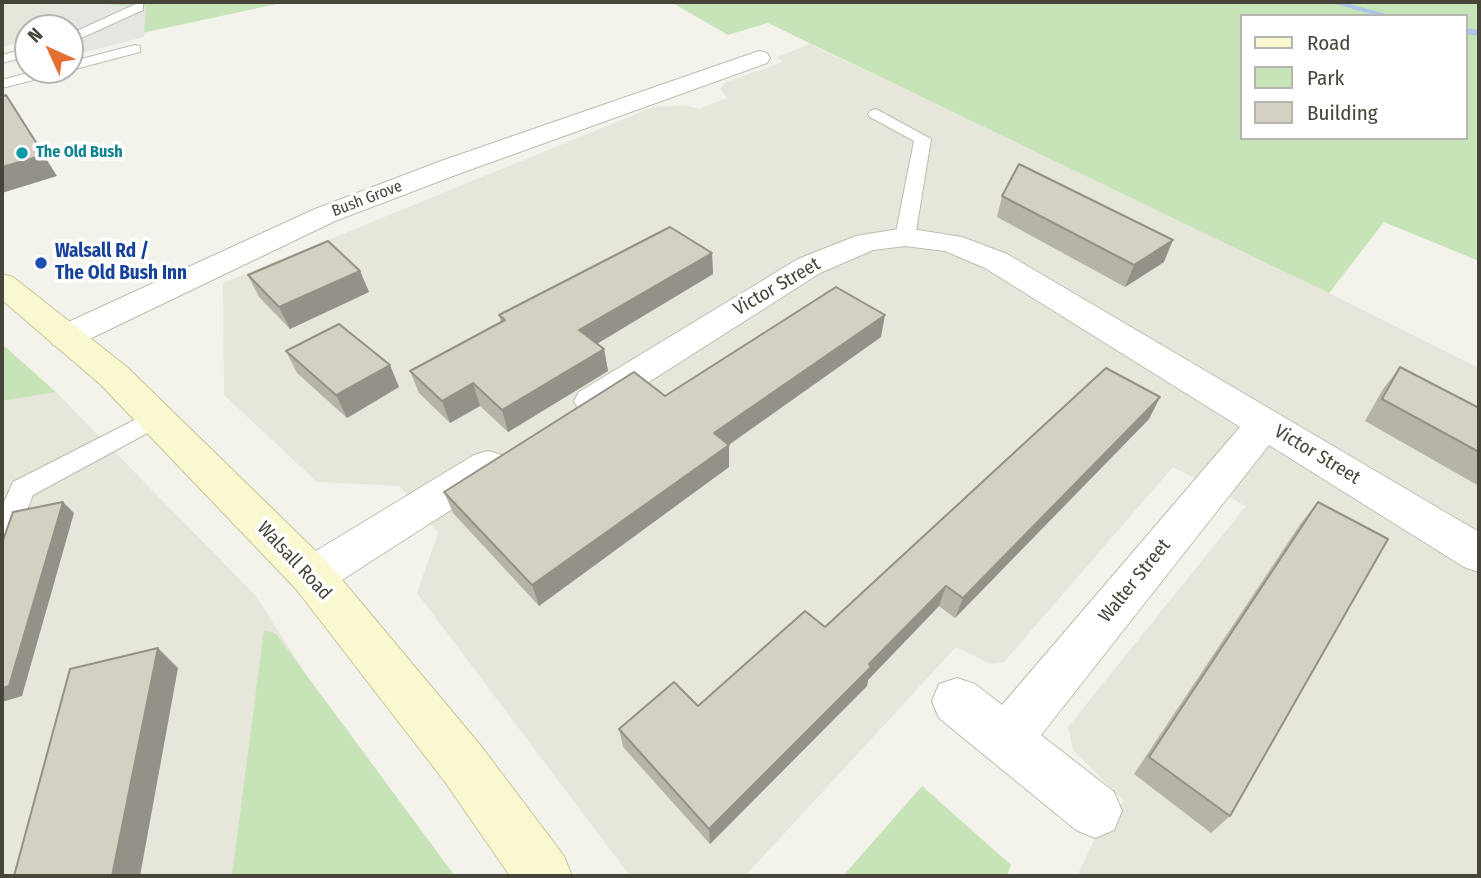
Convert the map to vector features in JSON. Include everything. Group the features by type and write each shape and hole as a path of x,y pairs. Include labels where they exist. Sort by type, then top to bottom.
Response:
{"main road":[{"name":"Walsall Road","path":"2,284 114,376 312,576 463,764 544,876"}],"street":[{"name":"Bush Grove","path":"65,337 326,215 688,91 759,58"},
{"name":"Victor Street","path":"560,421 809,265 867,242 905,237 951,243 996,261 1479,554"},
{"name":"Walter Street","path":"1005,740 1265,423"},
{"path":"312,576 513,450"},
{"path":"957,701 1095,811"}],"lane":[{"path":"84,32 138,7"},
{"path":"84,63 135,50"},
{"path":"876,114 923,139 905,237"},
{"path":"2,540 23,489 156,418"}],"shaded area":[{"path":"2,2 65,2 70,14 14,14 14,44 2,47"},
{"path":"57,2 115,2 111,5 146,6 144,37 84,52 84,14 63,14"},
{"path":"810,44 1271,264 1479,368 1479,876 1077,876 1099,830 1124,801 1073,750 1068,727 1246,506 1173,467 1004,662 990,664 956,647 745,876 630,876 417,593 438,533 399,486 317,482 224,395 223,283 653,107 685,105 699,109 727,98 720,89 726,82 783,62 777,57"},
{"path":"56,392 255,595 436,876 2,876 2,401"}],"green space":[{"path":"69,2 286,2 96,43 84,25 84,14 77,14"},
{"path":"671,2 1479,2 1479,261 1384,222 1329,293 768,23 728,35"},
{"path":"2,344 56,392 2,401"},
{"path":"264,630 276,634 455,876 232,876"},
{"path":"922,786 1011,865 1007,876 843,876"}],"building":[{"path":"6,95 44,155 2,167 2,97"},
{"path":"1019,164 1173,240 1134,265 1002,196"},
{"path":"670,227 712,253 579,330 604,349 502,410 473,383 442,401 410,371 505,320 499,315"},
{"path":"328,241 360,271 279,307 248,275"},
{"path":"836,287 885,315 714,433 729,445 532,585 444,492 634,372 665,396"},
{"path":"339,324 390,365 336,395 286,351"},
{"path":"1400,367 1479,408 1479,452 1382,399"},
{"path":"1106,368 1160,397 963,598 946,586 869,664 871,667 709,829 619,729 674,682 698,706 805,611 825,627"},
{"path":"63,502 9,686 2,688 2,543 13,512"},
{"path":"1318,502 1388,539 1230,816 1149,757"},
{"path":"158,648 112,876 14,876 70,669"}],"waterway":[{"path":"1333,2 1381,14"},
{"path":"1467,31 1479,33"}],"place":[{"name":"The Old Bush","path":"22,153"},
{"name":"Walsall Rd / The Old Bush Inn","path":"41,263"}]}
